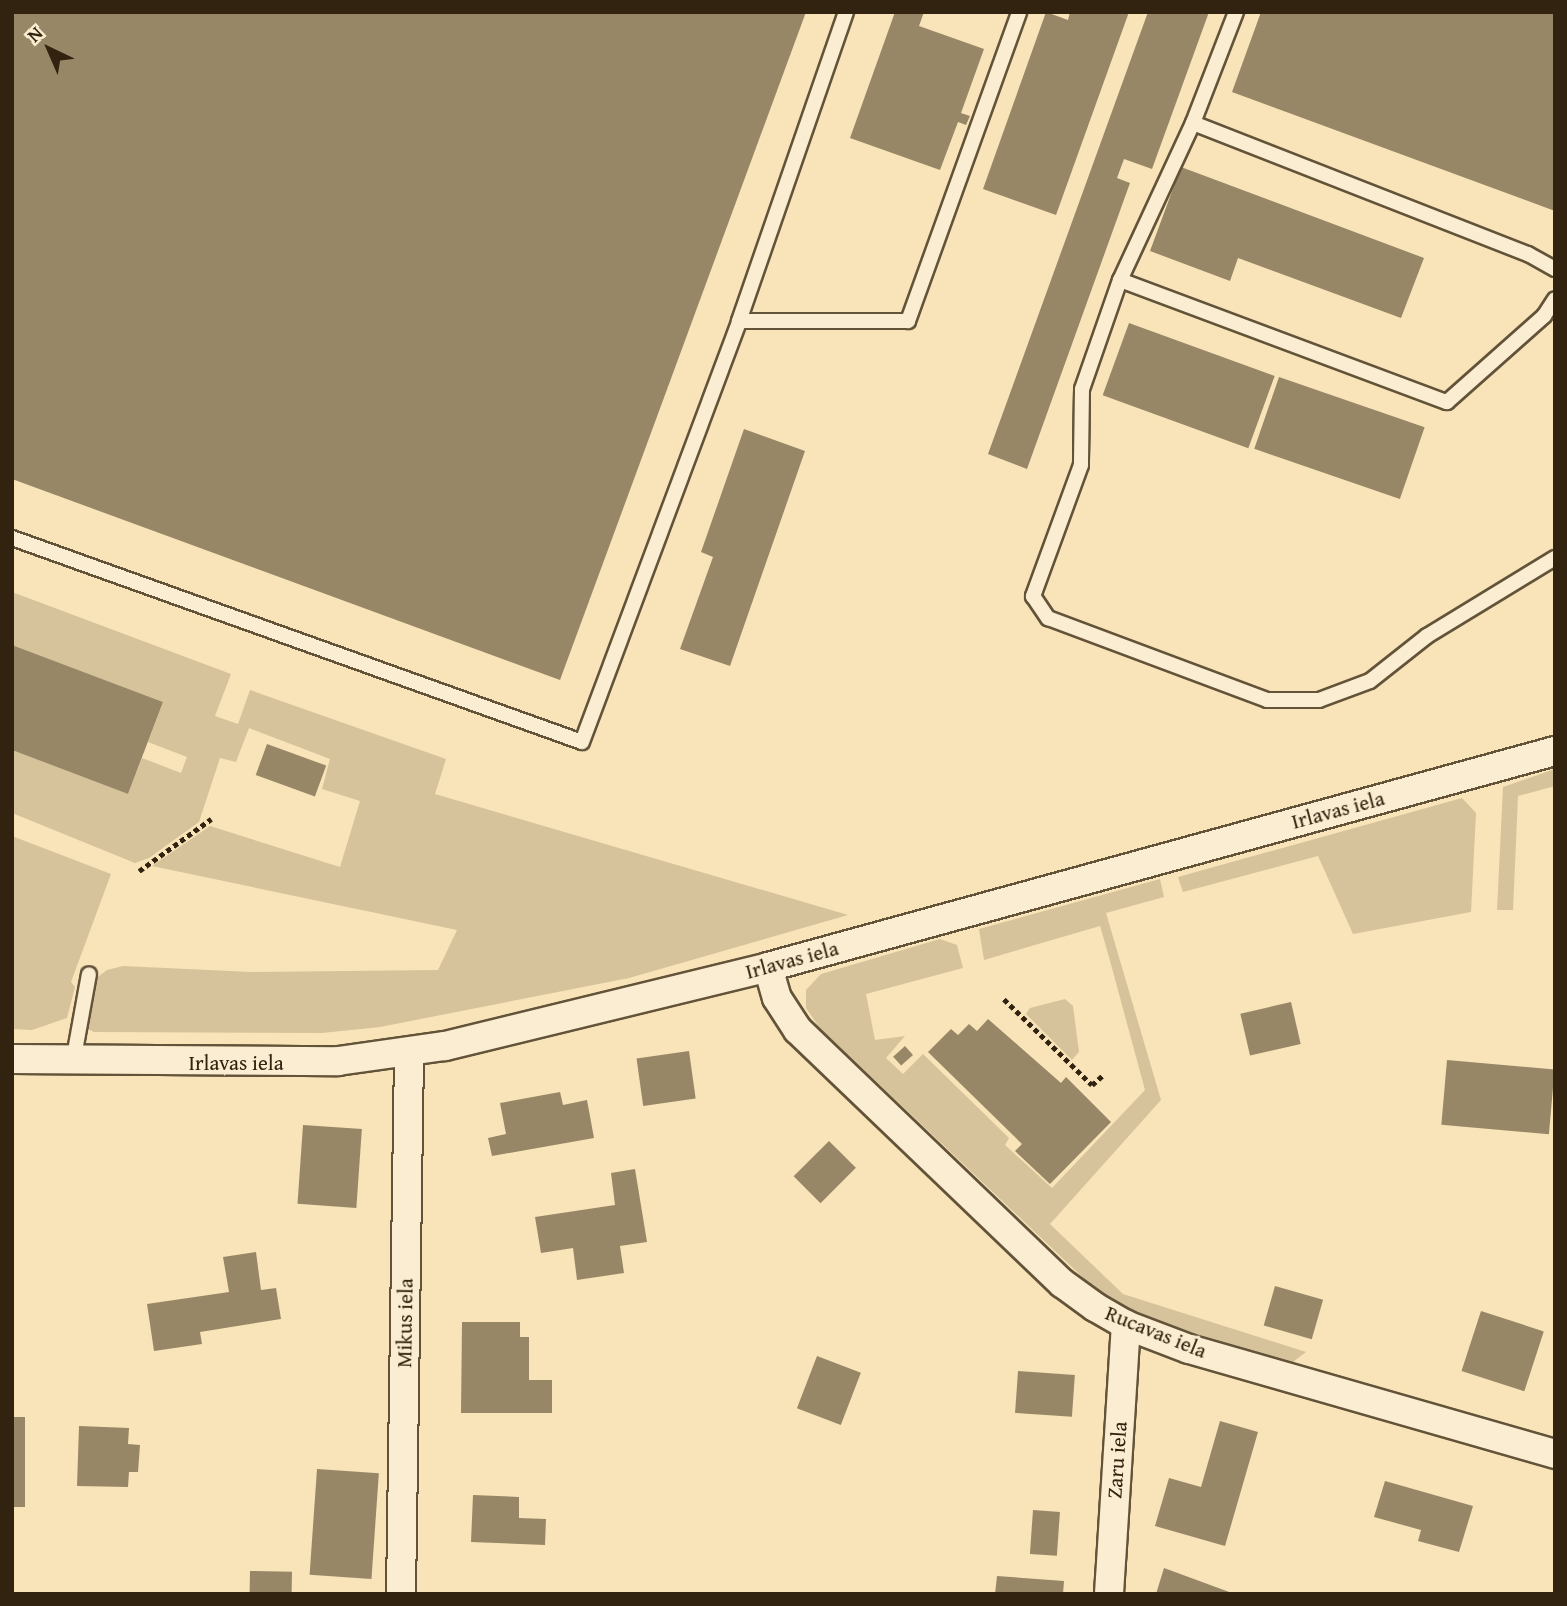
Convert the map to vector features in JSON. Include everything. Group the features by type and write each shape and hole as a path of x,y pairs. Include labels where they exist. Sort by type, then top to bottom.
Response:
{"street":[{"name":"Irlavas iela","path":"12,1059 73,1062 313,1062 409,1053 768,967 1555,751"},
{"name":"Rucavas iela","path":"768,967 777,998 798,1030 1062,1283 1126,1325 1189,1349 1555,1454"},
{"name":"Mikus iela","path":"401,1594 409,1053"},
{"name":"Zaru iela","path":"1109,1594 1126,1325"}],"lane":[{"path":"12,538 582,742 739,321 846,12"},
{"path":"739,321 908,321 1019,12"},
{"path":"1236,12 1193,123 1120,280 1082,389 1081,465 1033,596 1048,618 1267,700 1320,700 1370,681 1427,636 1555,558"},
{"path":"1193,123 1528,254 1555,269"},
{"path":"1120,280 1447,402 1544,316 1555,299"},
{"path":"73,1062 89,974"}],"path":[{"path":"139,871 211,819"},
{"path":"1004,999 1092,1084 1103,1075"}],"shaded area":[{"path":"12,592 231,674 215,716 238,724 250,690 446,759 435,794 848,915 629,978 380,1027 322,1033 94,1032 86,1028 95,979 107,970 123,966 251,972 438,970 457,930 152,866 210,826 340,867 360,801 322,789 330,759 249,728 236,762 220,758 199,822 149,858 135,863 12,813 12,750 128,794 142,758 181,773 187,757 148,742 163,702 12,645"},
{"path":"1555,769 1555,786 1518,796 1513,910 1497,910 1503,787"},
{"path":"1462,798 1476,813 1471,912 1353,934 1318,856 1183,892 1178,877"},
{"path":"12,836 111,874 71,982 75,987 67,1018 32,1030 12,1029"},
{"path":"1160,879 1164,897 1106,913 1161,1100 1050,1224 1123,1294 1306,1352 1289,1365 1131,1312 1097,1291 819,1027 806,1008 806,990 821,974 940,939 957,945 963,968 866,994 875,1040 905,1036 886,1058 903,1074 923,1054 1009,1138 1005,1145 1052,1188 1145,1090 1109,957 1100,926 984,960 979,929"},
{"path":"1065,999 1073,1006 1079,1052 1072,1060 1026,1014 1030,1008"}],"building":[{"path":"12,12 806,12 560,680 12,479"},
{"path":"895,12 924,12 919,26 984,49 961,113 970,116 966,125 958,122 940,170 850,138"},
{"path":"1046,12 1068,20 1070,12 1129,12 1056,215 983,189"},
{"path":"1148,12 1209,12 1152,169 1124,159 1117,178 1130,183 1027,469 988,454"},
{"path":"1261,12 1555,12 1555,211 1232,92"},
{"path":"1181,167 1424,258 1401,318 1238,258 1230,281 1150,251"},
{"path":"1129,323 1275,376 1248,448 1103,395"},
{"path":"1279,377 1425,427 1400,499 1254,449"},
{"path":"744,429 805,451 730,666 680,649 713,557 701,552"},
{"path":"12,645 163,702 128,794 12,750"},
{"path":"267,744 326,766 315,797 256,775"},
{"path":"1291,1002 1301,1044 1250,1056 1240,1014"},
{"path":"988,1019 1061,1083 1066,1077 1111,1122 1050,1184 1015,1151 1022,1144 928,1052 951,1029 958,1035 969,1024 977,1031"},
{"path":"905,1046 913,1055 901,1066 893,1057"},
{"path":"689,1051 696,1099 643,1106 637,1058"},
{"path":"1447,1060 1555,1069 1549,1134 1441,1125"},
{"path":"560,1092 563,1105 587,1100 594,1138 492,1156 488,1138 506,1134 500,1103"},
{"path":"303,1125 362,1129 356,1208 297,1204"},
{"path":"829,1141 856,1168 821,1203 794,1176"},
{"path":"635,1169 647,1242 620,1246 624,1273 577,1280 573,1248 541,1253 535,1217 615,1205 611,1173"},
{"path":"256,1252 261,1290 276,1288 281,1319 200,1332 202,1344 154,1351 147,1304 229,1292 223,1257"},
{"path":"1275,1286 1323,1300 1312,1339 1264,1325"},
{"path":"1481,1311 1544,1331 1524,1391 1462,1371"},
{"path":"462,1322 520,1322 520,1337 529,1337 529,1380 552,1380 552,1413 461,1413"},
{"path":"817,1356 861,1373 841,1425 797,1408"},
{"path":"1018,1371 1075,1375 1072,1417 1015,1413"},
{"path":"12,1417 25,1417 25,1507 12,1507"},
{"path":"1220,1421 1258,1432 1225,1546 1155,1526 1169,1478 1201,1487"},
{"path":"79,1426 129,1428 128,1444 140,1445 138,1472 129,1472 128,1487 77,1486"},
{"path":"317,1469 379,1473 371,1579 310,1575"},
{"path":"1385,1481 1473,1506 1459,1552 1418,1541 1421,1530 1374,1517"},
{"path":"473,1495 519,1497 519,1518 546,1519 545,1545 471,1542"},
{"path":"1033,1510 1060,1512 1057,1556 1030,1554"},
{"path":"1164,1568 1232,1593 1232,1594 1156,1594"},
{"path":"250,1571 292,1572 292,1594 250,1594"},
{"path":"997,1576 1064,1581 1063,1594 995,1594"}]}
